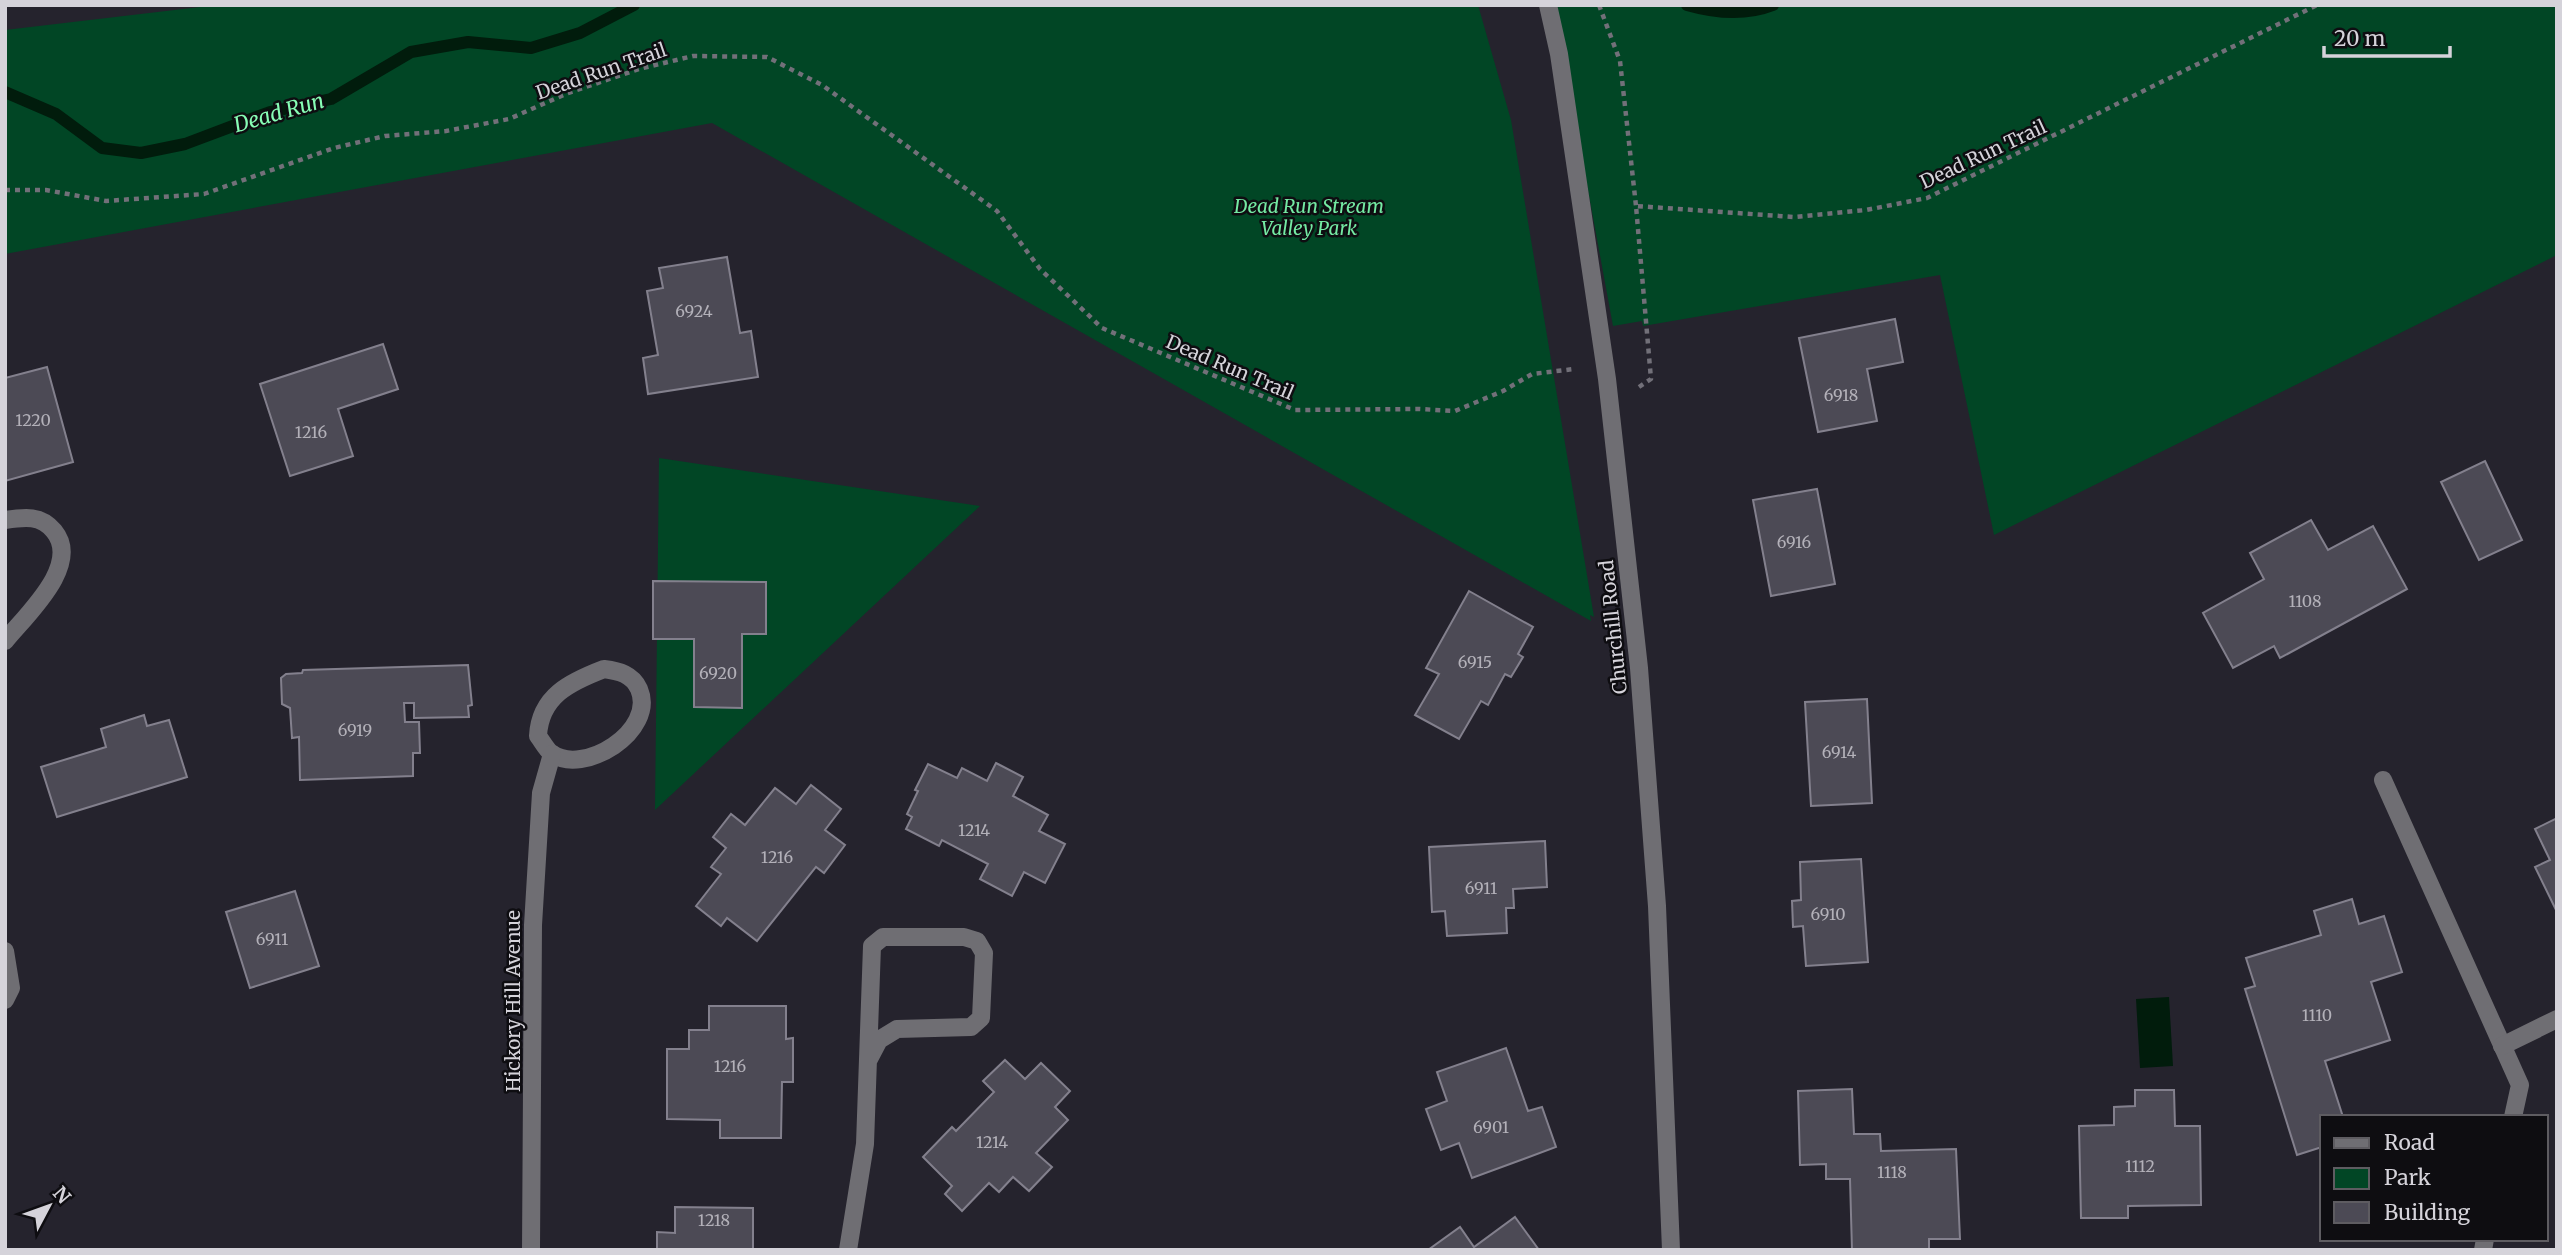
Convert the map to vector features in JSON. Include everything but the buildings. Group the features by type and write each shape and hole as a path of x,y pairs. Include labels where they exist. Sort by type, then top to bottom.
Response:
{"street":[{"name":"Churchill Road","path":"1548,5 1559,54 1607,379 1640,681 1665,1063 1666,1168 1671,1250"},
{"path":"5,520 26,517 45,521 57,534 63,552 61,571 5,641"},
{"path":"604,670 623,671 636,683 643,700 640,719 624,739 597,754 568,760 552,754 538,736 539,721 549,699 573,681 604,670"},
{"name":"Hickory Hill Avenue","path":"531,1250 535,1014 533,925 541,793 552,754"},
{"path":"2383,780 2521,1085 2514,1115"},
{"path":"848,1250 865,1143 872,946 883,937 964,937 977,941 984,953 981,1018 971,1027 897,1028 879,1040 869,1059"},
{"path":"5,951 11,988 5,1000"},
{"path":"2502,1046 2557,1019"}],"path":[{"path":"1599,5 1620,61 1636,206"},
{"name":"Dead Run Trail","path":"5,190 46,190 106,201 154,200 204,194 334,148 385,136 446,131 509,119 569,93 639,69 693,56 767,57 822,85 997,211 1040,269 1102,328 1296,410 1455,411 1503,391 1532,374 1582,368 1634,391 1651,379 1636,206 1794,217 1866,210 1927,198 2317,5"}],"green space":[{"name":"Dead Run Stream Valley Park","path":"217,5 1478,5 1511,120 1594,617 1590,615 1591,621 712,123 5,254 5,30"},
{"path":"1554,5 2557,5 2557,255 1994,535 1940,275 1643,326 1642,321 1613,326"},
{"path":"659,458 980,506 655,810"}],"shaded area":[{"path":"2169,997 2173,1066 2140,1068 2136,999"}],"waterway":[{"name":"Dead Run","path":"5,92 56,114 102,148 141,153 185,144 270,112 331,99 411,52 468,42 531,48 580,33 634,5"},
{"name":"Dead Run","path":"1687,5 1730,12 1752,11 1773,5"}]}
